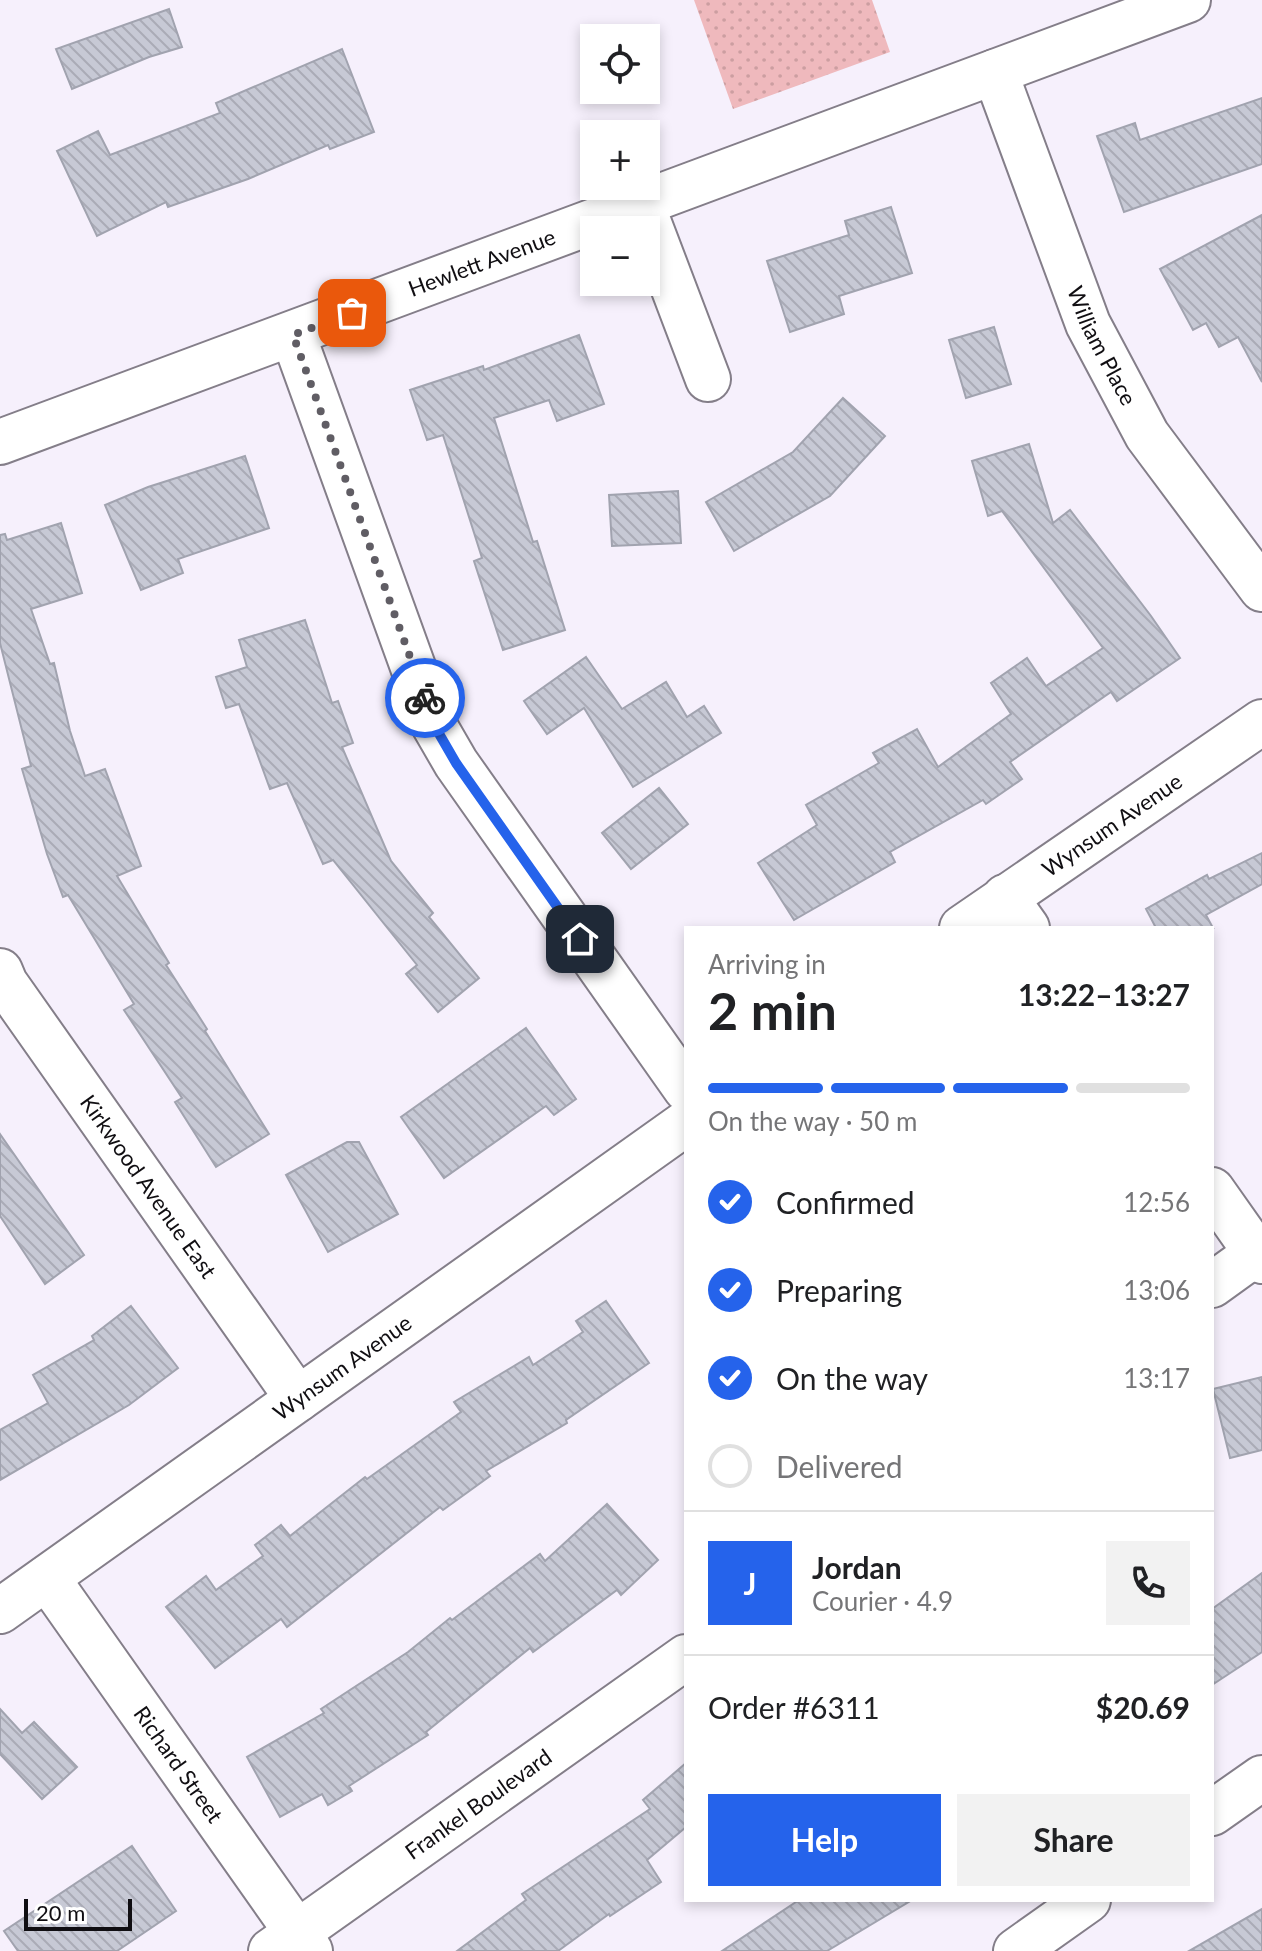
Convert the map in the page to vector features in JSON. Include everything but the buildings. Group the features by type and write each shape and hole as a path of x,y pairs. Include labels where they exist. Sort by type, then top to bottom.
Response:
{"street":[{"name":"Hewlett Avenue","path":"0,442 1188,0"},
{"name":"William Place","path":"995,72 1088,324 1147,435 1262,589"},
{"path":"642,205 708,379"},
{"path":"293,335 434,725 456,763 684,1086"},
{"name":"Wynsum Avenue","path":"969,926 1016,912 1262,722"},
{"name":"Kirkwood Avenue East","path":"0,971 5,983 298,1399"},
{"name":"Wynsum Avenue","path":"0,1611 684,1124"},
{"path":"1214,1193 1260,1254 1214,1284"},
{"name":"Richard Street","path":"47,1578 292,1945"},
{"name":"Frankel Boulevard","path":"292,1945 684,1658"},
{"path":"1214,1812 1262,1778"},
{"path":"1016,1951 1085,1902"}],"shaded area":[{"path":"694,0 872,0 890,52 733,109"}],"way so far":[{"path":"352,313 293,335 425,698"}],"route":[{"path":"425,698 434,725 456,763 580,939"}]}
